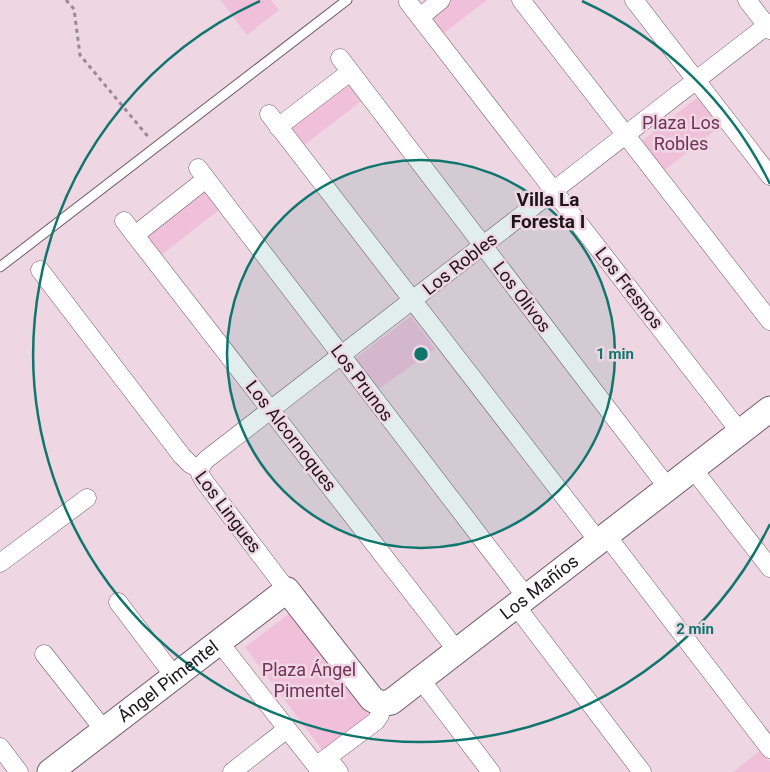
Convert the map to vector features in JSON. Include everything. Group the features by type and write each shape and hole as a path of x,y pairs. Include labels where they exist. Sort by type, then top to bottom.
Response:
{"street":[{"path":"420,17 441,0"},
{"path":"521,0 770,321"},
{"path":"634,0 770,176"},
{"path":"747,0 769,26"},
{"name":"Los Fresnos","path":"408,2 740,432"},
{"name":"Los Robles","path":"200,470 207,459 769,26"},
{"name":"Los Olivos","path":"412,300 274,120 345,65 668,488"},
{"name":"Los Prunos","path":"135,235 202,174 341,355 642,772"},
{"name":"Los Alcornoques","path":"124,221 458,652"},
{"name":"Los Lingues","path":"40,270 182,456 200,470 204,481 372,700 381,704"},
{"path":"412,300 770,749"},
{"name":"Los Mañíos","path":"381,704 391,702 458,652 770,409"},
{"path":"693,469 770,568"},
{"path":"0,563 87,498"},
{"name":"Ángel Pimentel","path":"50,772 287,590"},
{"path":"118,602 174,676"},
{"path":"219,642 287,729 322,765 339,772"},
{"path":"44,654 104,730"},
{"path":"421,680 491,772"},
{"path":"322,765 376,721 380,714 381,704"},
{"path":"232,772 287,729"},
{"path":"0,747 19,772"}],"lane":[{"path":"0,267 347,0"}],"path":[{"path":"66,0 74,8 80,55 156,147"}],"green space":[{"path":"220,0 271,0 279,10 247,35"},
{"path":"447,0 487,0 444,33 429,14"},
{"path":"349,80 364,99 303,146 288,127"},
{"name":"Plaza Los Robles","path":"698,97 720,126 665,170 642,141"},
{"path":"205,190 220,209 159,257 144,237"},
{"path":"411,316 435,349 376,391 352,361"},
{"name":"Plaza Ángel Pimentel","path":"294,610 373,714 323,751 245,647"},
{"path":"761,750 770,762 770,772 733,772"}],"district":[{"name":"Villa La Foresta I","path":"548,210"}]}
